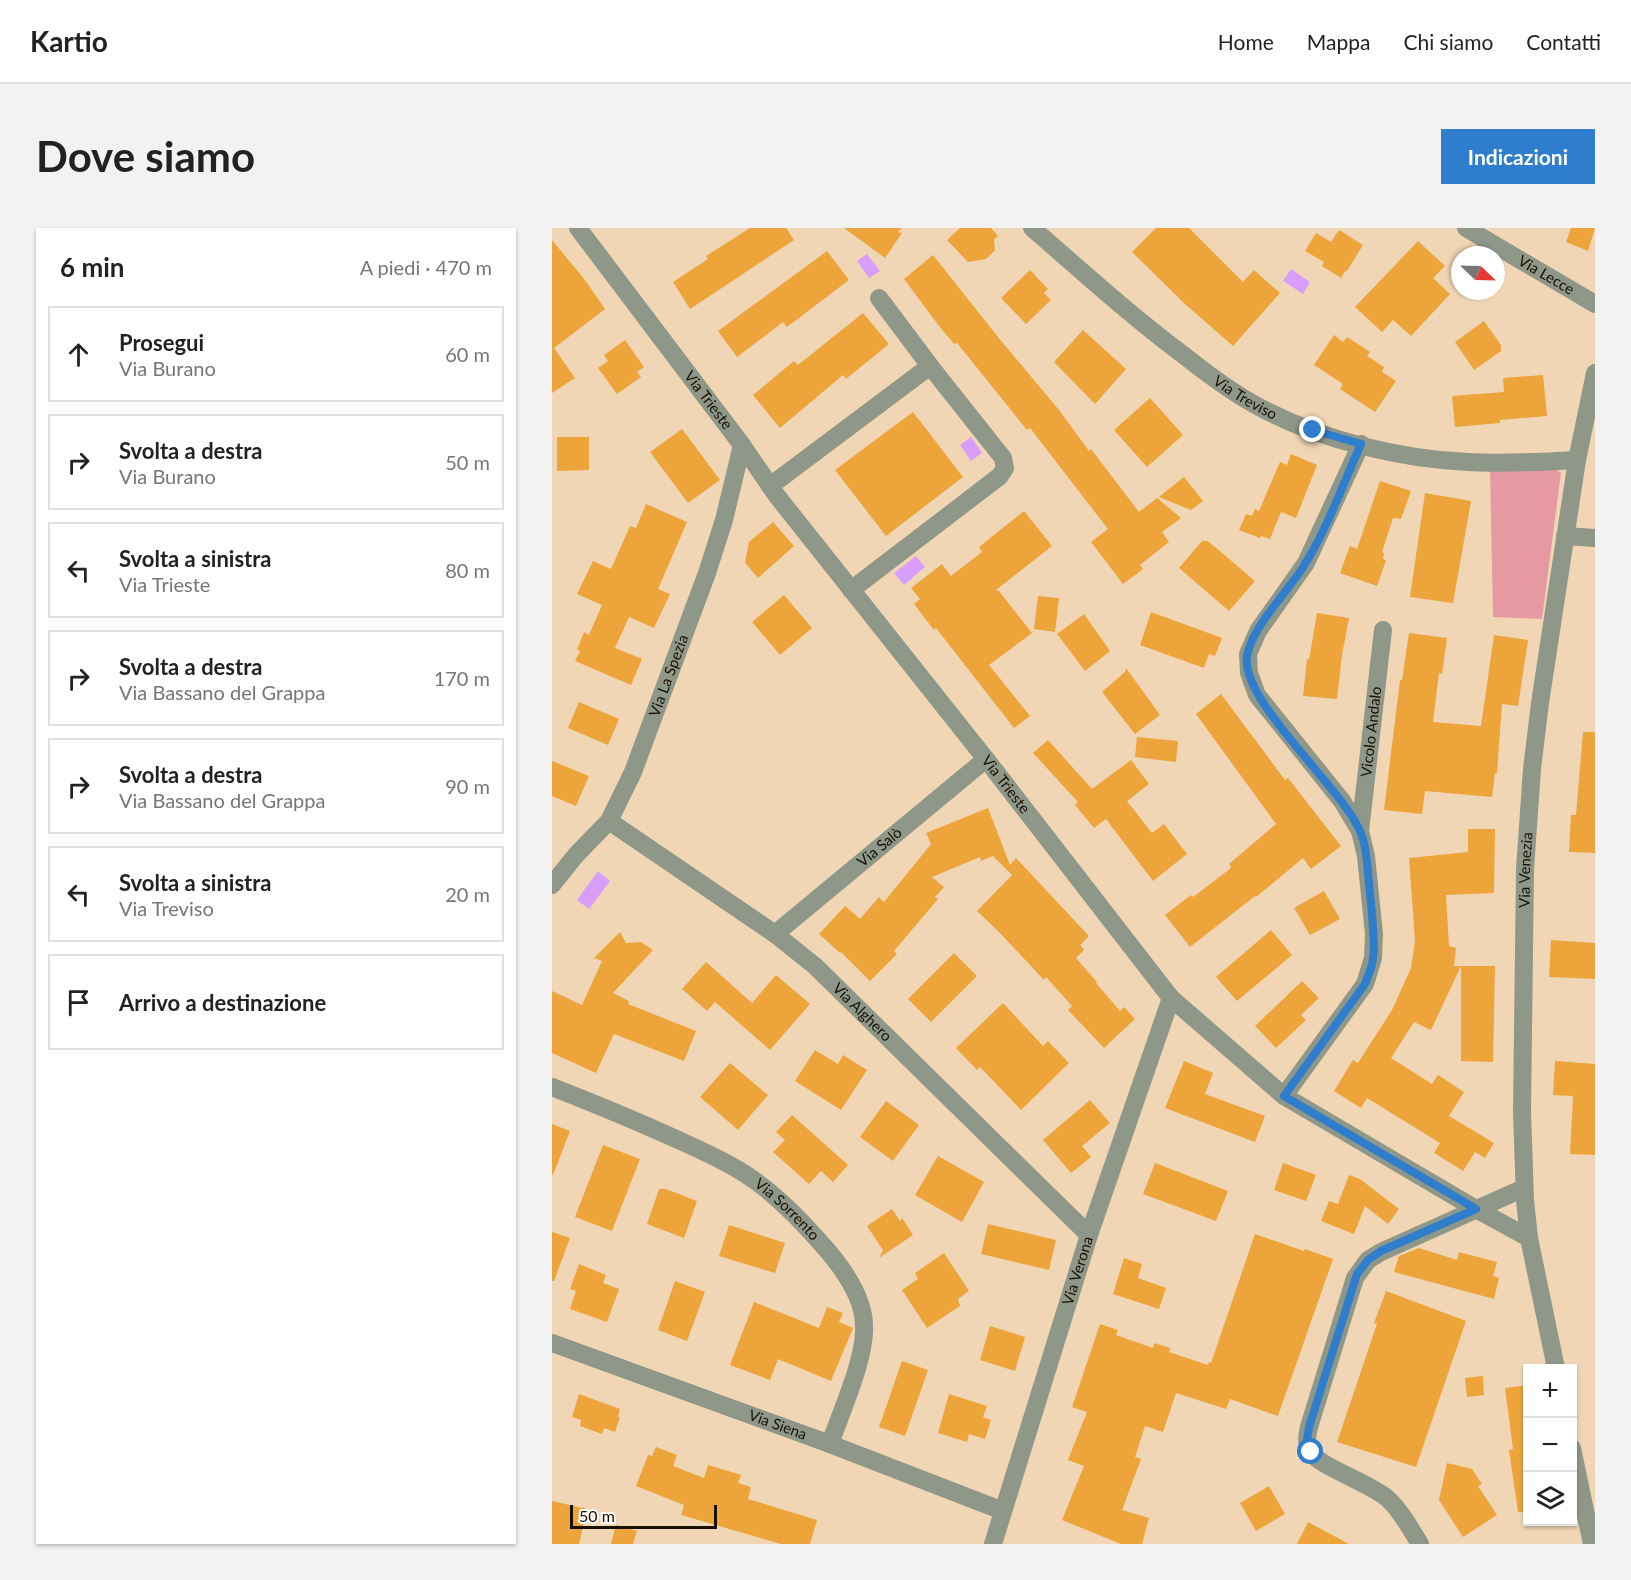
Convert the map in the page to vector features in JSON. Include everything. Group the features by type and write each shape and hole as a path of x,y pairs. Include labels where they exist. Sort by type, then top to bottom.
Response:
{"street":[{"name":"Via Trieste","path":"578,228 742,445 770,486 1171,998 1284,1096 1529,1238"},
{"name":"Via Treviso","path":"1032,228 1134,317 1220,383 1262,409 1289,421 1361,444 1412,456 1466,462 1507,463 1577,460"},
{"name":"Via Lecce","path":"1466,228 1595,304"},
{"path":"851,590 1000,476 1005,468 1003,458 879,297"},
{"path":"770,486 930,366"},
{"name":"Via Venezia","path":"1555,1364 1529,1238 1524,1188 1522,1112 1526,837 1536,735 1565,536 1577,460 1595,373"},
{"path":"1284,1096 1361,989 1372,965 1374,934 1366,856 1360,831 1342,801 1264,706 1251,681 1247,661 1250,647 1258,631 1310,556 1361,444"},
{"name":"Via La Spezia","path":"552,885 576,855 609,821 633,772 697,602 724,520 742,445"},
{"path":"1565,536 1595,538"},
{"name":"Vicolo Andalo","path":"1360,831 1383,630"},
{"name":"Via Salò","path":"775,934 986,759"},
{"name":"Via Alghero","path":"609,821 775,934 833,984 1089,1235"},
{"name":"Via Verona","path":"993,1544 1089,1235 1171,998"},
{"name":"Via Sorrento","path":"552,1087 619,1114 725,1162 769,1191 830,1253 851,1284 861,1308 865,1328 861,1354 830,1444"},
{"path":"1420,1544 1402,1515 1388,1499 1371,1486 1315,1457 1308,1446 1308,1432 1355,1278 1368,1260 1381,1251 1524,1188"},
{"name":"Via Siena","path":"552,1343 830,1444 1003,1511"},
{"path":"1577,1472 1592,1544"}],"shaded area":[{"path":"867,254 880,271 869,278 857,261"},
{"path":"1291,269 1310,282 1303,294 1283,281"},
{"path":"971,437 982,453 971,461 960,445"},
{"path":"1490,468 1554,468 1561,473 1542,619 1493,617"},
{"path":"916,556 925,567 904,585 894,573"},
{"path":"598,871 610,881 589,909 577,900"}],"building":[{"path":"750,228 786,228 794,240 690,309 673,282 708,259 706,256"},
{"path":"844,228 902,228 898,232 902,233 885,258"},
{"path":"960,228 991,228 998,236 994,239 995,250 986,259 968,262 947,240"},
{"path":"1156,228 1189,228 1243,282 1254,270 1280,293 1233,346 1185,304 1132,252"},
{"path":"1571,228 1595,228 1588,251 1566,242"},
{"path":"1339,230 1363,245 1341,278 1322,266 1324,262 1305,251 1316,233 1331,242"},
{"path":"552,240 585,280 605,309 554,348 575,378 552,393"},
{"path":"1418,241 1445,266 1433,278 1450,294 1411,336 1393,320 1382,332 1355,307"},
{"path":"827,251 849,280 787,327 783,322 737,357 718,331"},
{"path":"933,255 1059,410 1089,451 1091,449 1139,512 1157,498 1181,518 1162,532 1169,542 1140,565 1143,569 1123,584 1091,542 1108,529 1030,428 1027,430 957,343 954,344 904,279"},
{"path":"1030,270 1048,289 1044,293 1051,300 1026,324 1001,298"},
{"path":"863,313 889,344 846,379 843,375 780,428 753,395 794,361 798,365"},
{"path":"1484,321 1501,345 1501,351 1474,370 1455,342"},
{"path":"1083,330 1126,369 1095,404 1054,362"},
{"path":"1334,335 1343,342 1347,337 1370,352 1367,356 1384,367 1382,372 1396,381 1375,412 1340,389 1343,384 1314,365"},
{"path":"625,340 644,367 637,372 641,377 617,394 598,368 608,361 604,355"},
{"path":"1543,375 1547,416 1455,427 1452,396 1504,392 1503,378"},
{"path":"1150,398 1183,435 1147,467 1114,430"},
{"path":"913,412 963,477 886,536 835,470"},
{"path":"682,429 720,480 688,503 650,452"},
{"path":"557,437 589,437 589,470 557,471"},
{"path":"1291,454 1317,465 1296,518 1281,512 1270,539 1261,536 1260,538 1239,530 1246,514 1252,516 1255,509 1259,511 1280,462 1287,465"},
{"path":"1184,477 1203,501 1191,510 1159,497"},
{"path":"1380,481 1411,491 1401,519 1393,518 1382,552 1384,553 1383,559 1386,560 1377,586 1340,573 1350,546 1357,549"},
{"path":"1425,493 1471,501 1453,603 1410,597"},
{"path":"646,504 687,522 658,589 670,594 654,628 629,617 615,648 642,659 631,685 575,661 580,651 577,650 584,632 589,635 602,605 577,594 593,561 611,569 630,526 636,528"},
{"path":"1024,511 1052,546 996,590 1032,633 989,665 1030,716 1014,728 936,628 934,630 914,604 920,599 911,588 942,564 951,576 982,552 979,547"},
{"path":"773,522 794,546 758,578 745,563 749,542"},
{"path":"1202,541 1208,541 1255,581 1229,611 1179,568"},
{"path":"784,595 812,628 780,655 752,622"},
{"path":"1038,596 1059,598 1055,632 1034,629"},
{"path":"1151,612 1222,638 1215,656 1209,654 1204,668 1140,645"},
{"path":"1317,613 1349,618 1337,699 1303,696 1307,659 1309,660"},
{"path":"1084,614 1110,651 1085,671 1057,634"},
{"path":"1409,633 1447,638 1442,674 1439,673 1433,722 1481,726 1494,635 1528,640 1518,706 1502,704 1497,773 1495,773 1492,797 1425,791 1422,814 1384,810 1400,680 1402,680"},
{"path":"1126,668 1160,715 1135,734 1102,692 1125,672"},
{"path":"1221,694 1285,780 1288,778 1341,846 1311,869 1303,858 1190,947 1165,915 1231,868 1229,864 1276,824 1196,714"},
{"path":"579,702 619,719 608,745 568,728"},
{"path":"1583,732 1595,732 1595,853 1569,852 1571,815 1576,815"},
{"path":"1137,737 1178,741 1176,762 1135,757"},
{"path":"1048,740 1092,789 1131,760 1149,784 1127,801 1152,833 1164,824 1187,854 1153,881 1106,819 1094,828 1075,805 1078,802 1033,753"},
{"path":"552,761 589,776 576,806 552,796"},
{"path":"988,808 1010,865 1016,858 1089,936 1080,945 1084,950 1076,958 1120,1011 1124,1007 1135,1019 1104,1048 1068,1010 1072,1006 1046,977 1044,980 977,911 1012,875 993,856 981,861 980,857 932,877 944,887 935,897 938,899 894,951 897,954 870,981 819,934 845,906 860,919 879,897 884,902 931,844 926,833"},
{"path":"1468,829 1495,829 1494,893 1446,895 1449,946 1456,948 1454,966 1461,966 1431,1030 1414,1022 1391,1058 1432,1084 1438,1075 1464,1092 1449,1116 1494,1143 1485,1158 1475,1152 1463,1171 1434,1153 1440,1143 1367,1098 1361,1108 1334,1091 1353,1060 1358,1063 1392,1010 1411,968 1415,941 1409,858 1468,852"},
{"path":"1324,891 1340,919 1310,935 1294,908"},
{"path":"1271,930 1292,955 1237,1001 1216,977"},
{"path":"620,932 626,943 641,942 653,950 613,993 629,1001 628,1004 696,1031 684,1061 614,1034 596,1073 552,1053 552,991 582,1005 602,961 594,958"},
{"path":"1551,940 1595,943 1595,979 1549,977"},
{"path":"954,953 977,976 931,1022 908,999"},
{"path":"706,962 752,1003 776,975 810,1004 770,1050 715,1002 707,1011 682,989"},
{"path":"1461,966 1495,966 1493,1062 1461,1061"},
{"path":"1302,981 1319,998 1301,1015 1306,1020 1276,1048 1255,1026"},
{"path":"1003,1003 1043,1046 1048,1041 1069,1063 1021,1110 980,1067 977,1070 956,1048"},
{"path":"815,1050 838,1064 843,1055 867,1070 841,1110 795,1081"},
{"path":"1184,1061 1213,1073 1205,1094 1265,1116 1255,1142 1165,1108"},
{"path":"1555,1061 1595,1064 1595,1155 1570,1154 1573,1096 1553,1095"},
{"path":"730,1063 768,1095 738,1130 700,1097"},
{"path":"1090,1100 1110,1123 1082,1146 1091,1157 1071,1173 1043,1140"},
{"path":"886,1101 919,1125 893,1161 860,1137"},
{"path":"792,1115 848,1165 833,1182 821,1171 809,1184 773,1152 785,1140 776,1132"},
{"path":"552,1124 570,1131 553,1175 552,1174"},
{"path":"603,1145 640,1159 612,1231 575,1217"},
{"path":"938,1156 984,1182 962,1222 915,1195"},
{"path":"1155,1163 1228,1191 1216,1221 1143,1194"},
{"path":"1283,1163 1316,1175 1306,1201 1274,1190"},
{"path":"1349,1175 1360,1179 1399,1209 1388,1224 1365,1206 1354,1234 1321,1221 1329,1201 1338,1204"},
{"path":"659,1189 666,1189 697,1201 684,1238 647,1224"},
{"path":"892,1209 900,1221 902,1218 913,1235 879,1258 883,1250 867,1226"},
{"path":"988,1224 1056,1240 1049,1270 981,1254"},
{"path":"729,1225 785,1243 775,1273 719,1256"},
{"path":"552,1232 570,1238 554,1281 552,1281"},
{"path":"1255,1234 1333,1259 1278,1416 1230,1399 1226,1409 1176,1393 1163,1432 1145,1426 1135,1457 1141,1459 1122,1510 1149,1518 1142,1544 1121,1544 1062,1520 1084,1466 1068,1460 1087,1412 1072,1407 1100,1324 1118,1330 1116,1335 1153,1348 1154,1343 1170,1348 1169,1352 1208,1365 1209,1362 1211,1363"},
{"path":"1419,1248 1457,1260 1459,1252 1497,1262 1493,1276 1499,1278 1494,1299 1394,1272 1399,1256"},
{"path":"944,1253 969,1291 958,1299 960,1306 927,1328 902,1290 918,1279 915,1273"},
{"path":"1124,1258 1142,1264 1138,1278 1166,1288 1159,1309 1113,1294"},
{"path":"579,1264 606,1275 603,1283 619,1289 607,1322 570,1309 576,1291 570,1289"},
{"path":"675,1281 705,1292 687,1341 658,1330"},
{"path":"1386,1291 1466,1321 1416,1467 1337,1442"},
{"path":"754,1302 819,1328 827,1307 843,1313 839,1322 853,1328 831,1381 778,1359 770,1380 730,1365"},
{"path":"990,1326 1025,1337 1015,1371 980,1360"},
{"path":"902,1361 928,1370 905,1436 879,1427"},
{"path":"1483,1376 1484,1395 1467,1397 1465,1378"},
{"path":"1523,1386 1523,1512 1518,1512 1509,1450 1513,1449 1505,1388"},
{"path":"579,1394 620,1409 615,1432 604,1428 602,1434 580,1426 581,1420 572,1417"},
{"path":"949,1394 987,1406 983,1417 991,1420 985,1439 969,1434 967,1442 938,1433"},
{"path":"656,1447 677,1455 673,1466 704,1478 708,1465 741,1475 738,1483 751,1487 748,1499 817,1520 810,1544 781,1544 681,1515 684,1505 636,1486 648,1455 652,1456"},
{"path":"1447,1463 1472,1469 1482,1484 1478,1486 1497,1515 1463,1537 1439,1500"},
{"path":"1269,1486 1285,1514 1256,1531 1240,1503"},
{"path":"552,1501 587,1509 579,1544 552,1544"},
{"path":"1308,1522 1349,1544 1297,1544"},
{"path":"616,1525 637,1531 633,1544 611,1544"}],"route":[{"path":"1311,1452 1307,1440 1309,1427 1357,1274 1368,1260 1381,1251 1476,1209 1284,1096 1365,984 1374,951 1366,856 1360,831 1342,801 1264,706 1251,681 1247,666 1253,639 1306,563 1361,444 1313,430"}]}
